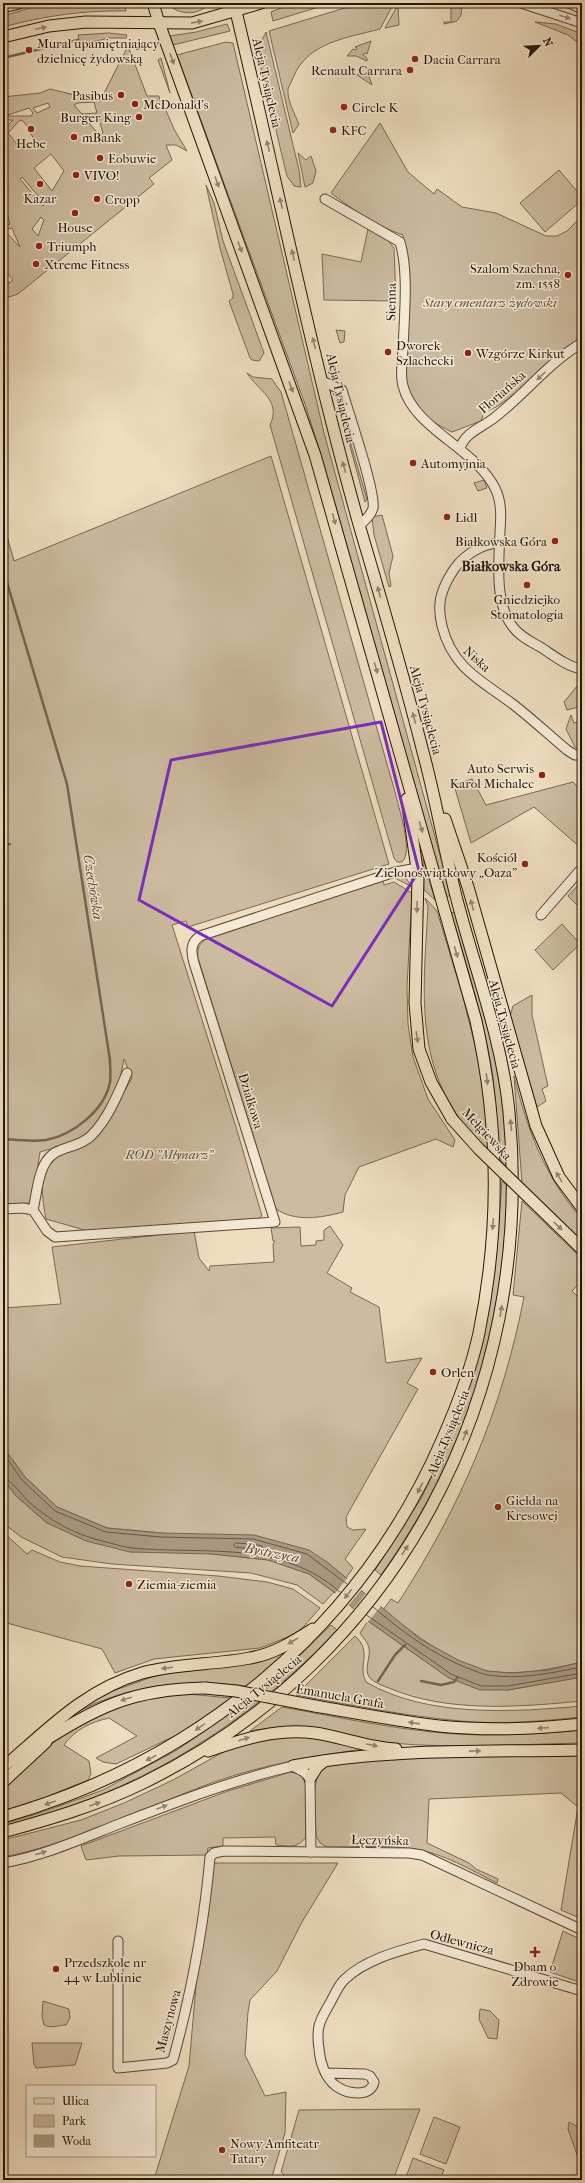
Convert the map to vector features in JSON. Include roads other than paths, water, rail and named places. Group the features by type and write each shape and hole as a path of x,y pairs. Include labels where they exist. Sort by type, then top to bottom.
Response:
{"main road":[{"path":"3,7 19,3"},
{"name":"Aleja Tysiąclecia","path":"3,1817 81,1791 125,1772 178,1742 256,1687 288,1660 326,1621 369,1566 399,1524 430,1469 466,1378 478,1335 486,1293 494,1207 493,1138 482,1050 399,749 315,455 153,3"},
{"path":"3,37 49,26 86,22 121,21 192,23 235,7 261,3"},
{"name":"Aleja Tysiąclecia","path":"3,1832 58,1817 100,1802 139,1786 194,1756 254,1714 289,1686 342,1634 382,1582 433,1503 456,1456 478,1399 498,1327 507,1271 512,1212 511,1130 503,1068 455,892 424,755 360,525 322,381 235,7"},
{"name":"Mełgiewska","path":"399,749 418,868 416,1025 419,1049 425,1066 438,1095 452,1119 479,1149 582,1249"},
{"path":"424,755 468,887 502,1010 542,1144 559,1177 582,1208"},
{"path":"12,1760 78,1703 121,1680 157,1669 252,1658 285,1646 326,1621"},
{"name":"Emanuela Grafa","path":"56,1733 102,1707 124,1699 148,1693 170,1690 206,1688 236,1691 396,1720 468,1728 516,1729 582,1724"},
{"path":"194,1756 245,1738 275,1732 290,1731 315,1733 392,1749 436,1751 582,1750"},
{"path":"12,1760 56,1733"},
{"path":"3,1782 56,1733"},
{"path":"293,1766 324,1761 436,1751"},
{"path":"310,1778 317,1767 324,1761"}],"street":[{"path":"521,3 582,23"},
{"path":"569,3 582,9"},
{"name":"Sienna","path":"325,199 400,242 403,253 404,279 403,386 414,409 424,420 460,448"},
{"name":"Floriańska","path":"460,448 468,435 492,419 542,374 582,343"},
{"path":"322,381 342,390 366,472 373,508 370,515 360,525"},
{"path":"460,448 480,467 496,490 501,511 500,543 502,597 510,622 526,639 571,666 582,669"},
{"name":"Niska","path":"500,543 485,545 468,555 453,570 441,592 439,616 449,648 467,671 519,709 567,750 575,755 582,755"},
{"name":"Działkowa","path":"33,1210 47,1231 55,1237 275,1222 194,963 191,949 193,943 200,936 395,872 418,868"},
{"path":"541,915 582,868"},
{"path":"3,1209 24,1208 33,1210 43,1165 48,1157 53,1153 80,1143 90,1137 110,1110 127,1073"},
{"path":"3,1768 12,1760"},
{"path":"3,1863 72,1843 219,1786 293,1766 303,1770 310,1778 311,1852"},
{"name":"Łęczyńska","path":"210,1857 214,1853 224,1851 409,1853 422,1855 582,1930"},
{"name":"Maszynowa","path":"118,1941 118,2068 167,2063 173,2060 184,2022 207,1896 210,1857"},
{"name":"Odlewnicza","path":"326,2073 320,2055 318,2027 319,2022 344,1980 369,1964 405,1949 424,1944 582,1991"},
{"path":"326,2073 365,2074 370,2076 374,2082 373,2088 368,2092 348,2092 329,2081 326,2073"}],"water":[{"name":"Bystrzyca","path":"3,1447 25,1477 57,1507 107,1528 161,1533 254,1535 309,1550 327,1562 420,1639 458,1660 487,1671 511,1673 548,1670 582,1662 582,1677 508,1690 480,1690 449,1678 368,1621 334,1592 309,1574 268,1560 212,1554 130,1552 86,1541 47,1523 16,1496 3,1479"}],"waterway":[{"name":"Czechówka","path":"3,58 78,40"},
{"name":"Czechówka","path":"3,569 67,784 110,1060 110,1082 107,1092 95,1111 77,1127 67,1133 41,1141 3,1139"},
{"path":"3,846 10,844"},
{"path":"378,1681 395,1655 405,1645"},
{"path":"421,1681 441,1685 454,1682 457,1678"}],"place":[{"name":"Mural upamiętniający dzielnicę żydowską","path":"29,50"},
{"name":"Dacia Carrara","path":"415,59"},
{"name":"Renault Carrara","path":"410,70"},
{"name":"Pasibus","path":"121,95"},
{"name":"McDonald's","path":"135,104"},
{"name":"Circle K","path":"344,107"},
{"name":"Burger King","path":"139,117"},
{"name":"Hebe","path":"31,129"},
{"name":"KFC","path":"333,130"},
{"name":"mBank","path":"74,137"},
{"name":"Eobuwie","path":"100,158"},
{"name":"VIVO!","path":"76,175"},
{"name":"Kazar","path":"40,184"},
{"name":"Cropp","path":"97,199"},
{"name":"House","path":"75,213"},
{"name":"Triumph","path":"39,246"},
{"name":"Xtreme Fitness","path":"36,264"},
{"name":"Szalom Szachna, zm. 1558","path":"568,275"},
{"name":"Dworek Szlachecki","path":"388,352"},
{"name":"Wzgórze Kirkut","path":"468,353"},
{"name":"Automyjnia","path":"413,463"},
{"name":"Lidl","path":"447,517"},
{"name":"Białkowska Góra","path":"555,541"},
{"name":"Gniedziejko Stomatologia","path":"527,585"},
{"name":"Auto Serwis Karol Michalec","path":"542,775"},
{"name":"Kościół Zielonoświątkowy „Oaza”","path":"525,864"},
{"name":"Orlen","path":"433,1372"},
{"name":"Giełda na Kresowej","path":"498,1507"},
{"name":"Ziemia-ziemia","path":"129,1584"},
{"name":"Dbam o Zdrowie","path":"535,1952"},
{"name":"Przedszkole nr 44 w Lublinie","path":"56,1969"},
{"name":"Nowy Amfiteatr Tatary","path":"222,2150"}],"district":[{"name":"Białkowska Góra","path":"511,566"}],"park label":[{"name":"Stary cmentarz żydowski","path":"490,302"},
{"name":"ROD \"Młynarz\"","path":"169,1154"}]}
